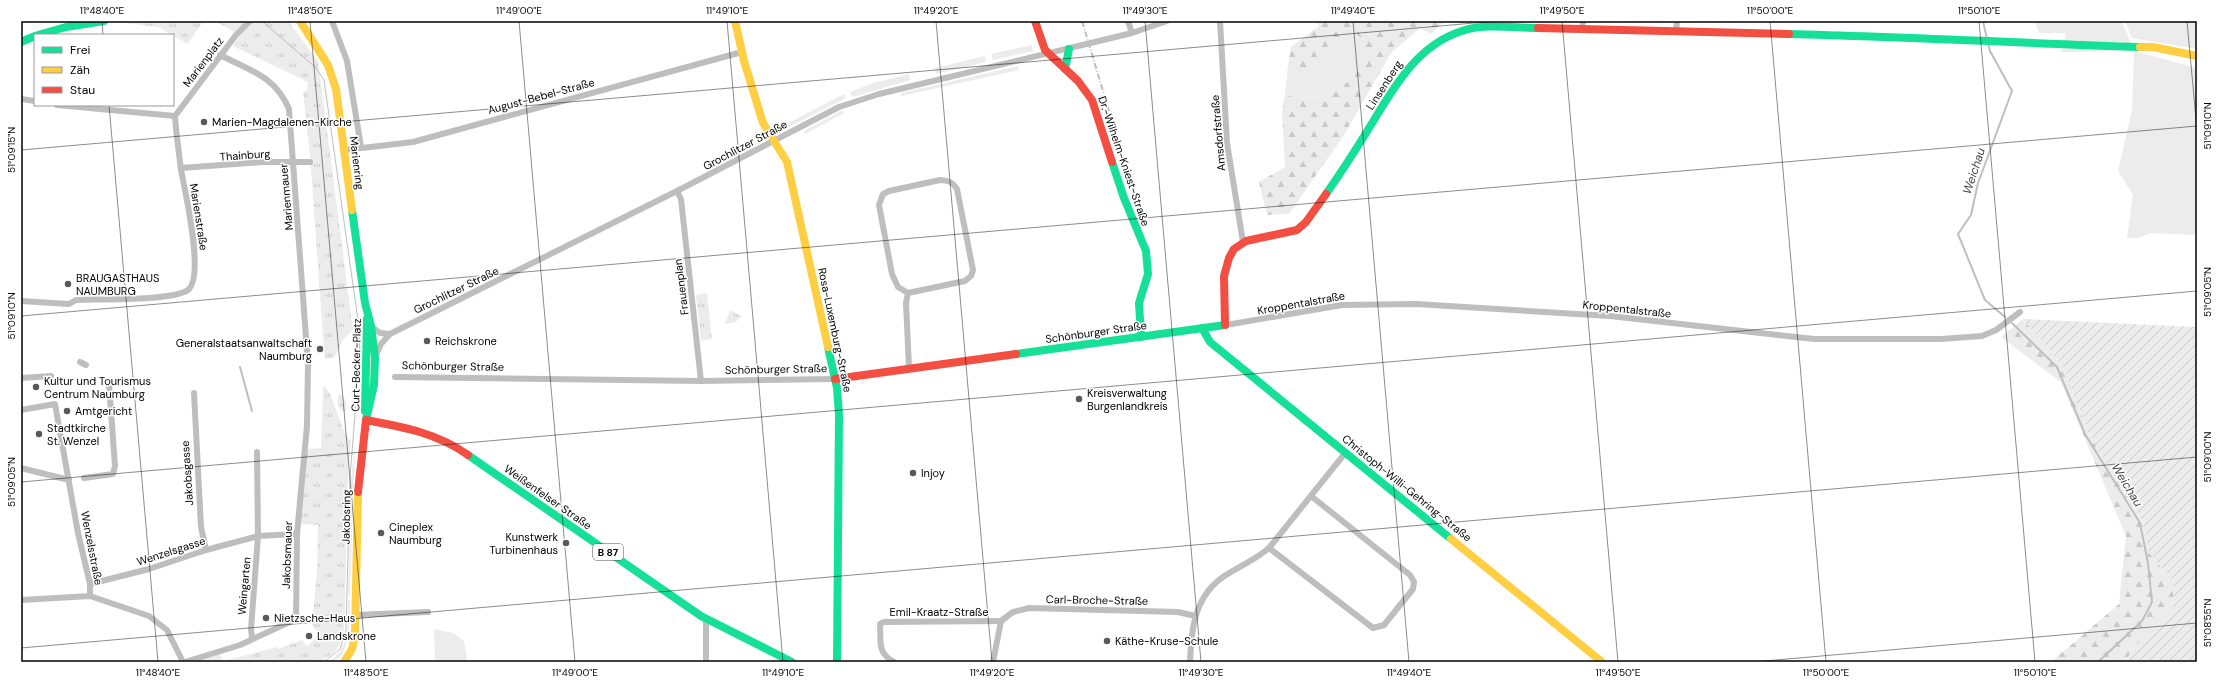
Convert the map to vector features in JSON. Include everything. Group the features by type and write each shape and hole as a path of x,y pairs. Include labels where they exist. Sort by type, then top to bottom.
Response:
{"main road":[{"path":"40,34 63,24 104,21"},
{"path":"735,21 742,52"},
{"path":"1035,21 1043,46 1048,53"},
{"name":"Marienring","path":"298,22 323,56 332,72 345,150 367,314"},
{"name":"Linsenberg","path":"1243,242 1291,232 1300,227 1335,181 1407,67 1444,37 1454,32 1477,28 1945,38 2002,42 2158,47 2197,56"},
{"path":"21,42 34,37"},
{"path":"1066,70 1069,49"},
{"name":"Rosa-Luxemburg-Straße","path":"742,52 767,132 788,162 835,379 839,415 837,662"},
{"name":"Dr.-Wilhelm-Kniest-Straße","path":"1048,53 1088,92 1092,100 1124,198 1148,257 1148,274 1138,304 1141,337"},
{"path":"1202,328 1226,325 1223,275 1234,249 1243,242"},
{"name":"Curt-Becker-Platz","path":"366,420 374,385 375,358 372,326 367,314"},
{"name":"Curt-Becker-Platz","path":"366,420 364,401 367,314"},
{"name":"Schönburger Straße","path":"835,379 1202,328"},
{"name":"Christoph-Willi-Gehring-Straße","path":"1202,328 1210,342 1602,662"},
{"name":"Jakobsring","path":"344,662 353,644 358,476 366,420"},
{"name":"Weißenfelser Straße","path":"366,420 410,428 435,436 453,444 706,619 792,662"}],"street":[{"name":"Marienring","path":"332,21 347,61 361,148"},
{"path":"1128,21 1132,33"},
{"name":"Grochlitzer Straße","path":"380,346 390,334 677,191 839,107 863,98 1132,33 1167,21"},
{"name":"Amsdorfstraße","path":"1220,21 1227,143 1243,242"},
{"path":"1582,30 1583,21"},
{"path":"1676,32 1677,21"},
{"name":"Marienplatz","path":"175,116 220,55 249,22"},
{"name":"August-Bebel-Straße","path":"345,150 413,142 742,52"},
{"name":"Marienmauer","path":"220,55 271,81 279,88 289,110 308,373"},
{"path":"21,98 34,101"},
{"path":"68,106 175,116"},
{"name":"Marienstraße","path":"21,302 71,304 75,300 160,296 187,290 194,282 195,253 181,168 175,116"},
{"name":"Thainburg","path":"181,168 263,162 310,162"},
{"path":"947,180 954,183 957,189 973,270 971,276 965,281 955,284 908,293 898,287 892,274 879,205 880,199 889,191 947,180"},
{"name":"Frauenplan","path":"677,191 681,199 702,381"},
{"path":"908,293 906,303 909,368"},
{"name":"Kroppentalstraße","path":"1226,325 1342,305 1423,304 1610,316 1814,339 1941,339 1982,336 1996,330 2020,312"},
{"path":"372,326 380,333 390,334"},
{"name":"Curt-Becker-Platz","path":"375,358 380,346"},
{"path":"80,362 86,365"},
{"name":"Jakobsmauer","path":"184,662 240,645 252,638 296,620 297,534 306,426 308,373"},
{"path":"21,378 51,376"},
{"name":"Schönburger Straße","path":"395,377 702,381 835,379"},
{"path":"84,478 113,474 115,466 109,384"},
{"name":"Jakobsgasse","path":"194,393 200,511 206,550"},
{"name":"Wenzelsstraße","path":"21,410 55,404 78,533 90,584 90,596 149,616 159,623 172,636 184,662"},
{"name":"Weingarten","path":"252,638 251,629 258,536 257,452"},
{"path":"1190,662 1192,630 1195,616 1202,599 1211,587 1222,578 1258,557 1269,548 1346,452"},
{"path":"21,468 69,480"},
{"path":"1269,548 1372,628 1384,625 1414,586 1410,575 1311,496"},
{"path":"258,536 297,534"},
{"name":"Wenzelsgasse","path":"90,584 149,570 206,550 258,536"},
{"path":"21,600 90,596"},
{"name":"Carl-Broche-Straße","path":"1001,621 1013,612 1029,608 1178,612 1195,616"},
{"path":"355,614 428,612"},
{"path":"706,619 706,662"},
{"name":"Emil-Kraatz-Straße","path":"894,662 885,657 881,651 880,624 884,622 1001,621 993,662"}],"green space":[{"path":"108,21 203,21 188,44 174,36 174,34 170,34 158,27"},
{"path":"215,21 288,21 318,61 353,330 342,341 334,358 325,359 310,155 303,92 307,90 308,82 233,46 240,35"},
{"path":"1317,21 1445,21 1431,34 1420,28 1391,53 1344,135 1289,214 1267,215 1259,182 1285,167 1282,113 1285,92 1292,97 1325,98 1350,80 1365,60 1364,40 1355,33 1302,74 1288,66 1291,47 1319,26"},
{"path":"2034,21 2122,21 2134,51 2061,52 2066,33 2039,33"},
{"path":"2125,21 2197,21 2197,49 2132,38"},
{"path":"1355,32 1364,40 1366,60 1350,80 1325,98 1292,97 1285,92 1288,66 1302,74"},
{"path":"1032,45 1033,51 993,60 991,54"},
{"path":"2134,51 2197,68 2197,235 2151,233 2138,238 2127,238 2133,195 2118,171 2132,110"},
{"path":"985,56 986,62 936,74 935,68"},
{"path":"1018,66 1019,70 901,96 901,93"},
{"path":"909,74 910,80 853,97 850,92 873,83"},
{"path":"844,94 846,98 783,130 781,127"},
{"path":"843,110 844,113 805,134 804,131"},
{"path":"707,293 712,339 701,341 696,295"},
{"path":"730,310 741,316 736,322 725,324"},
{"path":"2023,319 2062,365 2090,436 2142,521 2149,553 2174,582 2173,608 2133,649 2125,662 2051,662 2119,604 2126,536 2061,382 2001,337"},
{"path":"2023,319 2197,327 2197,662 2125,662 2133,649 2173,608 2174,582 2149,553 2142,521 2090,436 2062,365"},
{"path":"323,386 330,394 343,428 351,441 348,477 345,599 342,601 342,628 339,644 328,656 319,662 193,662 220,654 223,661 277,647 278,649 302,640 307,646 320,635 312,625 317,572 318,525 300,524 306,449 321,448"},
{"path":"339,394 346,402 345,412 338,404"},
{"path":"355,443 350,595 348,596 351,479"},
{"path":"345,599 343,636 336,650 320,662 334,650 341,636 342,601"},
{"path":"348,599 350,600 350,616 346,647 342,655 336,660 328,662 341,650 347,634"},
{"path":"434,629 453,633 464,641 467,662 435,662"}],"waterway":[{"name":"Weichau","path":"1983,21 1987,39"},
{"name":"Weichau","path":"1988,43 1990,51 2012,91 1978,183 1971,215 1958,234 1985,300 2005,317"},
{"name":"Weichau","path":"2012,323 2057,367 2085,434 2140,523 2148,563 2152,602 2142,621 2098,662"},
{"path":"240,367 252,411"}],"tram line":[{"path":"262,21 316,68 324,80 358,320 360,352 350,477 346,630 340,649 324,662"}],"railway":[{"path":"1082,21 1121,151"}],"traffic: fast":[{"path":"42,34 66,27 104,21"},
{"path":"1326,194 1395,87 1417,59 1430,48 1445,38 1462,31 1480,27 1499,26 1538,28"},
{"path":"1789,34 2140,47"},
{"path":"21,42 34,36"},
{"path":"1065,69 1069,49"},
{"path":"1112,162 1124,198 1146,251 1148,274 1139,303 1141,337"},
{"path":"352,210 365,303 371,326 375,358 374,385 366,420"},
{"path":"365,411 367,319"},
{"path":"1016,354 1225,325"},
{"path":"1202,328 1210,342 1451,539"},
{"path":"828,347 837,388 839,415 837,662"},
{"path":"468,455 701,616 792,662"}],"traffic: slow":[{"path":"300,21 328,65 336,89 352,210"},
{"path":"735,21 744,61 763,123 787,162 828,347"},
{"path":"2140,47 2153,47 2197,56"},
{"path":"344,662 352,649 355,635 358,492"},
{"path":"1451,539 1602,662"}],"traffic: jam":[{"path":"1035,21 1045,50 1078,81 1092,100 1112,162"},
{"path":"1538,28 1789,34"},
{"path":"1225,325 1224,276 1229,258 1234,249 1246,241 1297,230 1306,222 1326,194"},
{"path":"835,379 1016,354"},
{"path":"358,492 366,420 406,428 432,436 456,447 468,455"}],"place":[{"name":"Marien-Magdalenen-Kirche","path":"204,122"},
{"name":"BRAUGASTHAUS NAUMBURG","path":"68,284"},
{"name":"Reichskrone","path":"427,341"},
{"name":"Generalstaatsanwaltschaft Naumburg","path":"320,349"},
{"name":"Kultur und Tourismus Centrum Naumburg","path":"36,387"},
{"name":"Kreisverwaltung Burgenlandkreis","path":"1079,399"},
{"name":"Amtgericht","path":"67,411"},
{"name":"Stadtkirche St. Wenzel","path":"39,434"},
{"name":"Injoy","path":"913,473"},
{"name":"Cineplex Naumburg","path":"381,533"},
{"name":"Kunstwerk Turbinenhaus","path":"566,543"},
{"name":"Nietzsche-Haus","path":"266,618"},
{"name":"Landskrone","path":"309,636"},
{"name":"Käthe-Kruse-Schule","path":"1107,641"}]}
